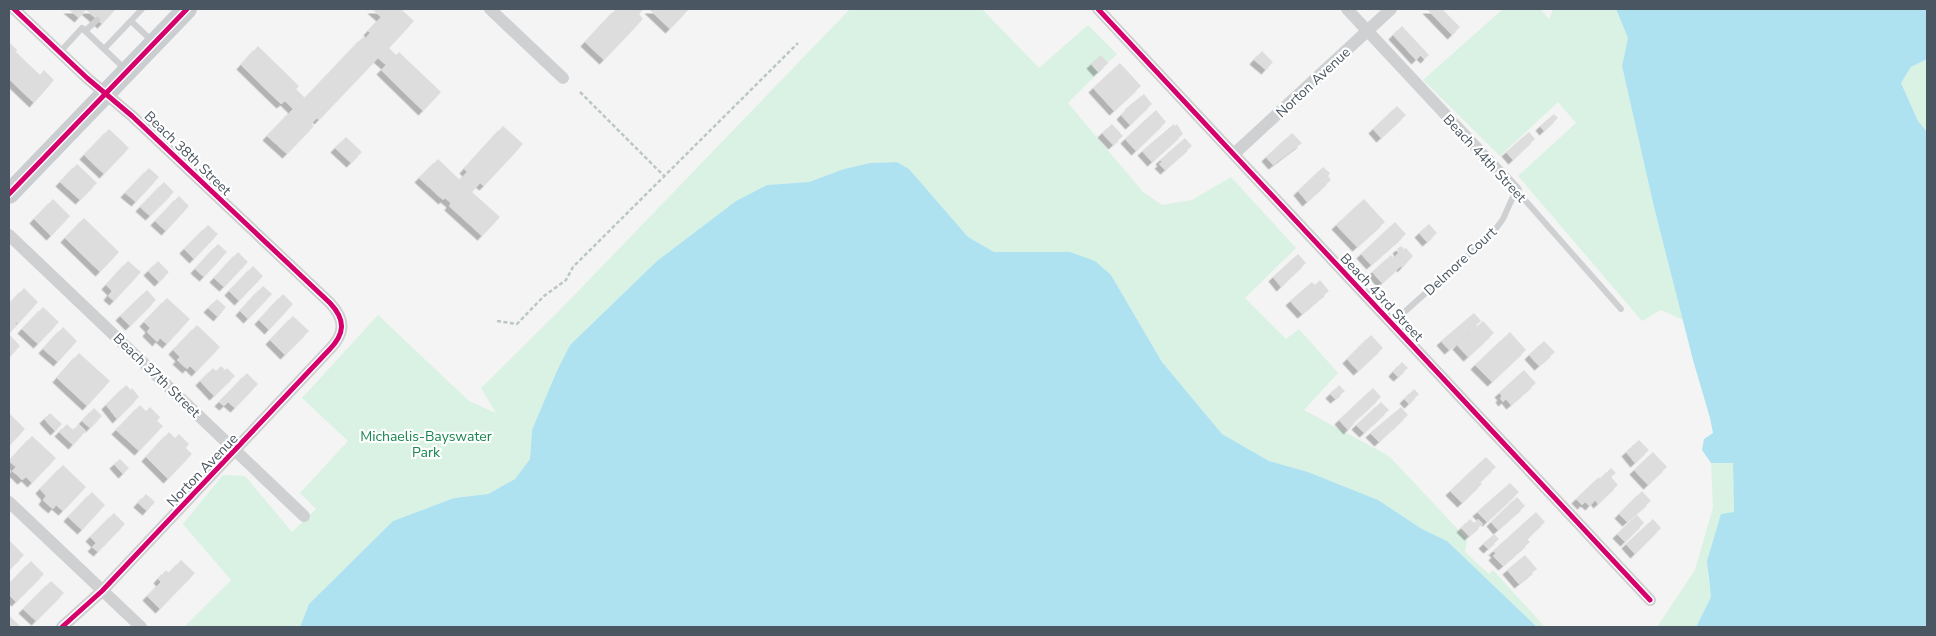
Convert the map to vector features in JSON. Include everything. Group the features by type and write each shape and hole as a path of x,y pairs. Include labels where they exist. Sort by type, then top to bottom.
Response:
{"main road":[{"path":"9,194 154,43 180,13"}],"street":[{"name":"Beach 38th Street","path":"14,9 105,94 132,116 330,303 340,318"},
{"path":"490,9 563,78"},
{"name":"Beach 43rd Street","path":"1098,9 1650,600"},
{"name":"Beach 44th Street","path":"1346,9 1516,190"},
{"name":"Norton Avenue","path":"1234,154 1391,9"},
{"name":"Beach 37th Street","path":"9,235 304,516"},
{"name":"Norton Avenue","path":"62,627 102,591 334,345 341,334 340,318"},
{"path":"9,502 141,627"}],"lane":[{"path":"104,49 142,9"},
{"path":"86,31 97,20"},
{"path":"131,21 154,43"},
{"path":"60,52 82,28 127,71"},
{"name":"Beach 44th Street","path":"1516,190 1621,309"},
{"name":"Delmore Court","path":"1392,323 1492,234 1503,219 1516,190"}],"path":[{"path":"498,321 517,324 544,296 566,280 573,267 798,43"},
{"path":"580,92 664,176"}],"green space":[{"name":"Michaelis-Bayswater Park","path":"850,9 982,9 1039,68 1088,25 1117,54 1068,103 1143,192 1162,205 1192,200 1231,177 1296,248 1245,298 1286,339 1299,329 1338,373 1304,410 1389,456 1467,539 1465,552 1489,574 1493,570 1545,627 1537,627 1447,541 1422,529 1378,500 1308,472 1269,461 1222,434 1162,362 1111,275 1070,252 994,252 968,237 909,169 897,162 870,163 844,169 809,182 767,185 736,201 657,261 570,345 532,430 530,459 515,479 488,494 454,498 393,521 309,604 300,627 184,627 231,580 183,524 223,475 245,476 292,532 316,509 300,493 348,441 302,398 378,315 469,401 496,413 481,388 559,311"},
{"path":"1503,9 1540,9 1549,19 1553,9 1616,9 1628,38 1622,66 1654,207 1683,320 1661,310 1642,321 1518,176 1576,123 1558,102 1500,156 1423,80"},
{"path":"1927,59 1927,132 1918,121 1901,83 1911,67"},
{"path":"1711,463 1733,463 1734,512 1708,574 1711,597 1696,627 1657,627 1695,570 1713,508"}],"water":[{"path":"1616,9 1927,9 1927,59 1911,67 1901,83 1918,121 1927,132 1927,627 1696,627 1711,597 1707,561 1721,514 1734,512 1733,463 1711,463 1702,450 1704,439 1713,433 1654,207 1622,66 1628,38"},
{"path":"897,162 909,169 968,237 994,252 1070,252 1095,261 1111,275 1162,362 1222,434 1269,461 1308,472 1378,500 1422,529 1447,541 1537,627 300,627 309,604 393,521 454,498 488,494 515,479 530,459 532,430 570,345 657,261 736,201 767,185 809,182 844,169 870,163"}],"building":[{"path":"68,9 116,9 102,24 86,10 79,18"},
{"path":"372,9 401,9 414,21 389,48 396,55 399,52 441,92 423,111 381,70 386,65 378,58 319,120 317,118 311,124 314,126 287,154 267,136 293,109 285,101 281,104 241,65 258,46 299,86 296,89 305,98 363,37 365,39 370,33 368,31 381,17"},
{"path":"616,9 644,9 639,14 643,19 604,60 585,42"},
{"path":"649,9 689,9 670,29"},
{"path":"1427,9 1442,9 1460,27 1452,35"},
{"path":"1402,26 1429,55 1425,59 1421,55 1416,60 1393,35"},
{"path":"9,42 17,50 16,52 40,75 44,70 54,80 34,103 9,79"},
{"path":"1262,51 1273,62 1266,70 1254,60"},
{"path":"1101,55 1108,63 1098,72 1091,64"},
{"path":"1120,63 1141,86 1114,111 1093,88"},
{"path":"1144,94 1152,104 1130,125 1121,115"},
{"path":"1397,106 1406,115 1381,138 1373,129"},
{"path":"1156,110 1166,122 1136,151 1125,139"},
{"path":"1554,114 1558,118 1544,131 1540,126"},
{"path":"1112,124 1123,136 1113,145 1102,133"},
{"path":"1174,124 1175,126 1177,124 1183,134 1152,162 1142,151"},
{"path":"503,126 523,144 484,186 480,183 472,192 500,217 482,236 449,206 451,203 445,198 443,200 419,178 438,159 460,180 467,172 464,169"},
{"path":"109,129 129,148 104,174 84,155"},
{"path":"1529,132 1535,139 1513,160 1506,152"},
{"path":"1292,133 1302,143 1273,165 1266,157"},
{"path":"346,137 362,152 351,163 335,148"},
{"path":"1185,138 1192,146 1165,170 1159,164 1162,162 1160,160"},
{"path":"77,164 97,183 80,200 60,182"},
{"path":"1323,167 1330,173 1328,176 1331,180 1307,202 1298,191"},
{"path":"149,168 159,177 136,202 125,193"},
{"path":"164,182 174,192 150,216 140,207"},
{"path":"179,196 189,206 166,231 155,221"},
{"path":"53,199 70,216 51,236 34,219"},
{"path":"1364,199 1385,222 1357,247 1336,225"},
{"path":"84,218 119,252 100,272 65,238"},
{"path":"1395,222 1406,234 1371,265 1361,254"},
{"path":"1429,224 1437,233 1427,242 1419,233"},
{"path":"208,225 218,234 194,259 184,249"},
{"path":"218,244 227,252 204,277 195,269"},
{"path":"1401,246 1404,249 1406,248 1413,256 1402,268 1401,266 1382,283 1372,272 1391,255 1394,258 1399,252 1397,249"},
{"path":"238,252 248,262 224,287 214,278"},
{"path":"1298,254 1306,263 1281,287 1273,277"},
{"path":"128,261 141,272 114,301 108,296 112,291 106,285"},
{"path":"158,261 169,272 159,282 148,271"},
{"path":"253,266 263,276 239,301 229,291"},
{"path":"1320,280 1329,291 1302,314 1290,301 1312,282 1315,285"},
{"path":"263,286 272,294 248,319 240,311"},
{"path":"24,288 38,302 18,324 15,323 17,325 9,334 9,304"},
{"path":"147,290 156,300 130,326 120,316"},
{"path":"283,294 293,304 269,330 259,320"},
{"path":"167,298 190,319 167,344 160,338 157,342 147,332 150,328 144,322"},
{"path":"217,299 226,307 218,317 208,308"},
{"path":"43,307 59,322 38,344 22,329"},
{"path":"1474,313 1481,321 1476,327 1483,321 1494,333 1468,357 1457,345 1471,331 1449,350 1441,341"},
{"path":"293,316 309,331 285,355 270,340"},
{"path":"197,325 220,347 196,372 190,366 187,369 177,360 180,357 173,350"},
{"path":"63,327 77,341 58,362 43,349"},
{"path":"1510,332 1526,350 1492,382 1475,365"},
{"path":"9,334 20,346 11,355 9,353"},
{"path":"1371,335 1383,348 1358,371 1347,359"},
{"path":"1544,341 1555,352 1539,366 1529,355"},
{"path":"79,353 110,381 87,406 57,378"},
{"path":"1402,362 1408,368 1398,377 1393,372"},
{"path":"221,366 225,370 227,368 235,376 214,396 200,381 213,368 216,371"},
{"path":"1524,370 1536,383 1511,405 1506,399 1503,402 1500,398 1502,396 1499,393"},
{"path":"247,373 258,384 235,408 228,402 224,406 219,402"},
{"path":"126,385 131,390 132,388 139,397 117,419 106,405"},
{"path":"1339,385 1345,391 1335,399 1330,394"},
{"path":"1373,388 1381,397 1348,430 1339,420"},
{"path":"1414,389 1419,394 1409,404 1404,399"},
{"path":"1381,402 1389,410 1364,433 1356,425"},
{"path":"140,405 146,411 150,407 160,417 157,421 163,426 139,451 116,430"},
{"path":"1401,407 1408,415 1379,442 1370,433"},
{"path":"94,408 102,416 90,428 82,421"},
{"path":"9,413 25,429 9,446"},
{"path":"50,413 62,424 55,431 44,419"},
{"path":"67,424 73,430 79,424 86,431 73,445 59,432"},
{"path":"169,432 175,438 179,434 189,444 186,448 192,454 168,479 146,457"},
{"path":"32,436 56,458 32,483 26,477 22,480 12,471 16,467 9,461"},
{"path":"1639,440 1649,450 1635,463 1626,452"},
{"path":"1653,452 1667,467 1648,485 1634,470"},
{"path":"1486,457 1496,467 1462,503 1450,491"},
{"path":"120,459 129,468 123,474 114,464"},
{"path":"63,465 86,487 63,511 56,505 53,509 47,504 43,500 46,496 40,489"},
{"path":"1611,468 1616,473 1611,477 1618,485 1598,504 1595,500 1590,506 1585,502 1582,505 1576,499"},
{"path":"1510,483 1519,492 1487,522 1477,512"},
{"path":"1642,491 1651,501 1627,522 1619,514"},
{"path":"92,492 105,505 82,530 68,517"},
{"path":"146,494 155,502 147,511 138,503"},
{"path":"1517,497 1525,506 1498,530 1491,522"},
{"path":"1536,512 1545,522 1527,539 1530,542 1503,566 1493,556 1496,553 1493,551"},
{"path":"114,513 125,524 98,552 92,547 96,543 90,537"},
{"path":"1637,515 1644,523 1625,542 1617,534"},
{"path":"1470,519 1474,523 1478,519 1483,524 1469,536 1461,528"},
{"path":"1653,519 1661,528 1635,554 1626,544"},
{"path":"1494,534 1499,539 1488,549 1483,544"},
{"path":"10,541 24,555 9,570 9,543"},
{"path":"1525,555 1537,569 1519,584 1507,570"},
{"path":"181,560 195,573 160,609 147,596 161,582 158,579 166,570 169,573"},
{"path":"31,561 44,574 16,602 9,595 9,584"},
{"path":"51,581 64,593 36,621 23,609"},
{"path":"9,615 20,626 19,627 9,627"}],"cycle path":[{"path":"14,9 87,78 132,116 330,303 339,315 342,327 341,333 329,350 102,591 62,627"},
{"path":"9,194 187,9"},
{"path":"1098,9 1650,600"}]}
